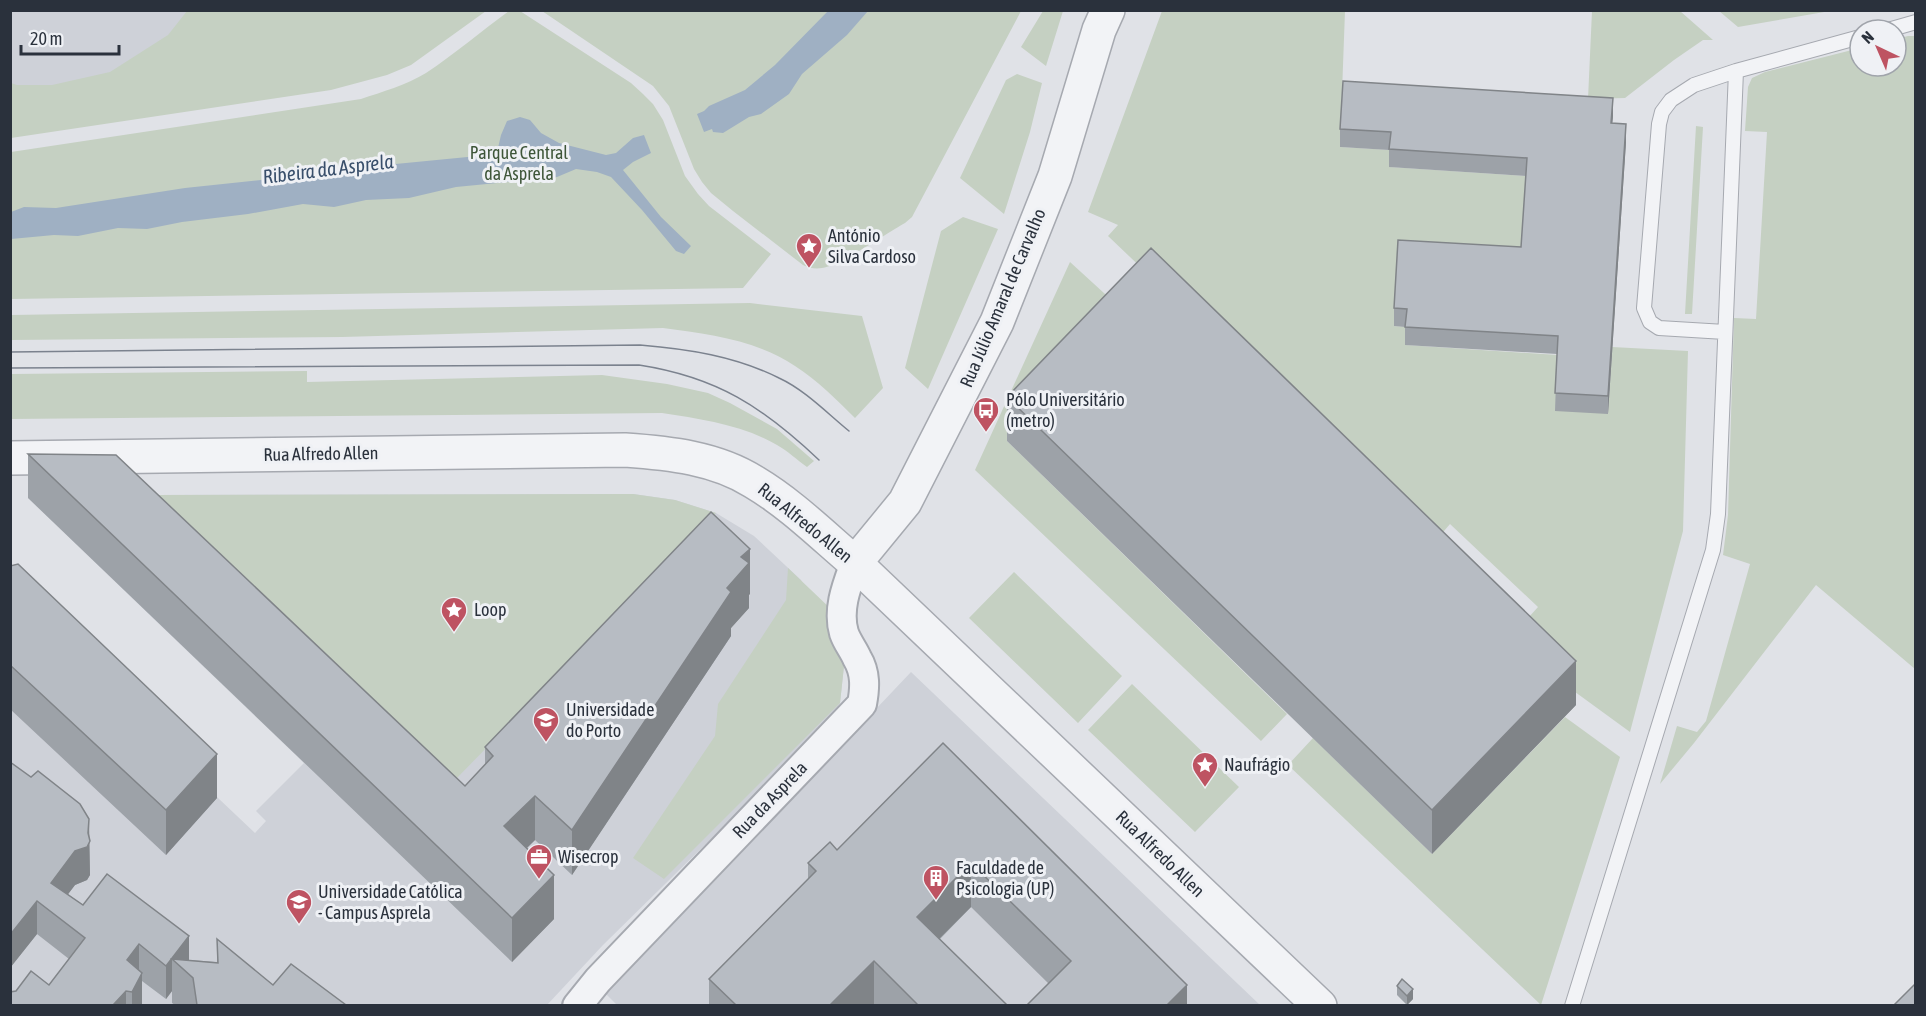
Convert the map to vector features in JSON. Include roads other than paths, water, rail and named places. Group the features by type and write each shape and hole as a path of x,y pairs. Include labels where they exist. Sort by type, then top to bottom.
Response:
{"street":[{"name":"Rua Júlio Amaral de Carvalho","path":"855,563 905,502 997,321 1055,176 1099,30 1108,10"},
{"name":"Rua Alfredo Allen","path":"10,458 625,450 652,452 714,464 753,481 795,511 855,563 1320,1005"},
{"name":"Rua da Asprela","path":"577,1005 598,980 862,704 866,687 863,673 858,658 843,631 842,617 843,597 855,563"}],"lane":[{"path":"1725,332 1659,328 1650,322 1644,308 1659,124 1662,111 1671,100 1694,85 1736,71 1848,41"},
{"path":"1572,1005 1713,550 1718,514 1736,71"}],"water":[{"path":"828,11 868,11 847,35 802,74 789,94 761,114 749,117 723,133 713,132 712,129 704,132 697,114 745,90 775,65"},
{"path":"520,117 530,120 541,133 559,143 606,155 616,153 633,138 644,135 651,153 623,170 661,217 691,246 684,254 676,251 611,177 576,169 557,177 456,187 409,198 366,200 334,207 303,204 147,229 118,228 78,236 54,235 11,239 11,212 24,207 56,208 185,188 488,155 498,148 507,121"}],"tram line":[{"path":"10,352 640,345 693,351 762,370 798,389 849,431"},
{"path":"10,368 639,365 692,377 737,397 778,424 819,460"}],"place":[{"name":"António Silva Cardoso","path":"809,269"},
{"name":"Pólo Universitário (metro)","path":"986,433"},
{"name":"Loop","path":"454,633"},
{"name":"Universidade do Porto","path":"546,743"},
{"name":"Naufrágio","path":"1205,788"},
{"name":"Wisecrop","path":"539,880"},
{"name":"Faculdade de Psicologia (UP)","path":"936,901"},
{"name":"Universidade Católica - Campus Asprela","path":"299,925"}],"park label":[{"name":"Parque Central da Asprela","path":"519,163"}],"water label":[{"name":"Ribeira da Asprela","path":"328,169"}]}
